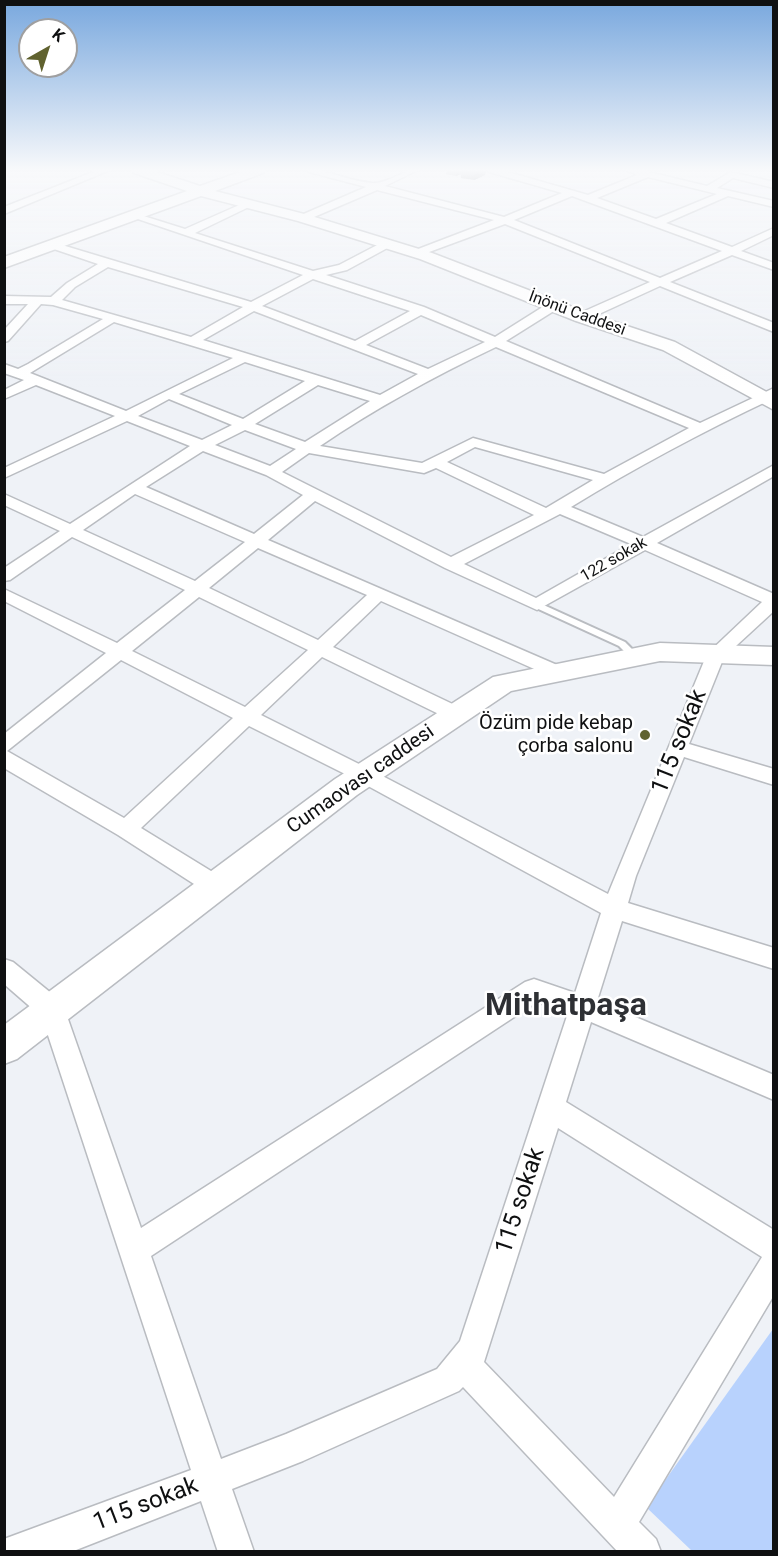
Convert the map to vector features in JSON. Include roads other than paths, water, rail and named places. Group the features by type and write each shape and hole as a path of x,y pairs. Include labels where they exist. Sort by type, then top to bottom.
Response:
{"main road":[{"path":"4,263 59,243"},
{"name":"İnönü Caddesi","path":"383,243 417,253 582,317 669,346 770,398"},
{"name":"Cumaovası caddesi","path":"4,1047 364,775 503,682 660,652 774,656"}],"street":[{"path":"214,243 420,310 700,428"},
{"path":"417,253 445,243"},
{"path":"562,243 774,328"},
{"path":"709,243 774,267"},
{"path":"582,317 750,243"},
{"path":"192,341 312,275 343,268 387,244"},
{"path":"52,245 252,306 429,374"},
{"path":"54,301 71,285 107,263"},
{"path":"4,300 54,301 381,400"},
{"path":"4,338 37,301"},
{"path":"271,472 381,400 496,342 553,306"},
{"path":"356,346 420,310"},
{"path":"19,373 33,367 113,318"},
{"path":"4,474 245,357"},
{"path":"4,368 271,472 537,605"},
{"path":"4,395 36,380"},
{"path":"4,576 202,445 244,424 316,380"},
{"path":"168,394 307,448 424,468 473,442 606,479"},
{"path":"451,564 472,555 700,428 770,398"},
{"path":"436,462 552,511 643,543 773,601"},
{"name":"122 sokak","path":"537,605 643,543 769,476"},
{"path":"134,488 380,593 557,672"},
{"path":"4,745 314,494"},
{"path":"4,499 456,714"},
{"path":"126,829 380,593"},
{"path":"4,594 364,775 615,909 774,959"},
{"name":"115 sokak","path":"17,1551 63,1537 291,1449 448,1380 472,1351 625,876 716,654 773,601"},
{"path":"677,748 774,777"},
{"path":"4,758 126,829 216,886"},
{"path":"4,969 53,1010 236,1551"},
{"path":"134,1250 534,990 584,1007 774,1088"},
{"path":"551,1108 774,1247"},
{"path":"617,1525 774,1266"},
{"path":"462,1362 643,1551"}],"lane":[{"path":"537,605 622,644 635,657"}],"place":[{"name":"Özüm pide kebap çorba salonu","path":"645,735"}],"district":[{"name":"Mithatpaşa","path":"566,1007"}]}
